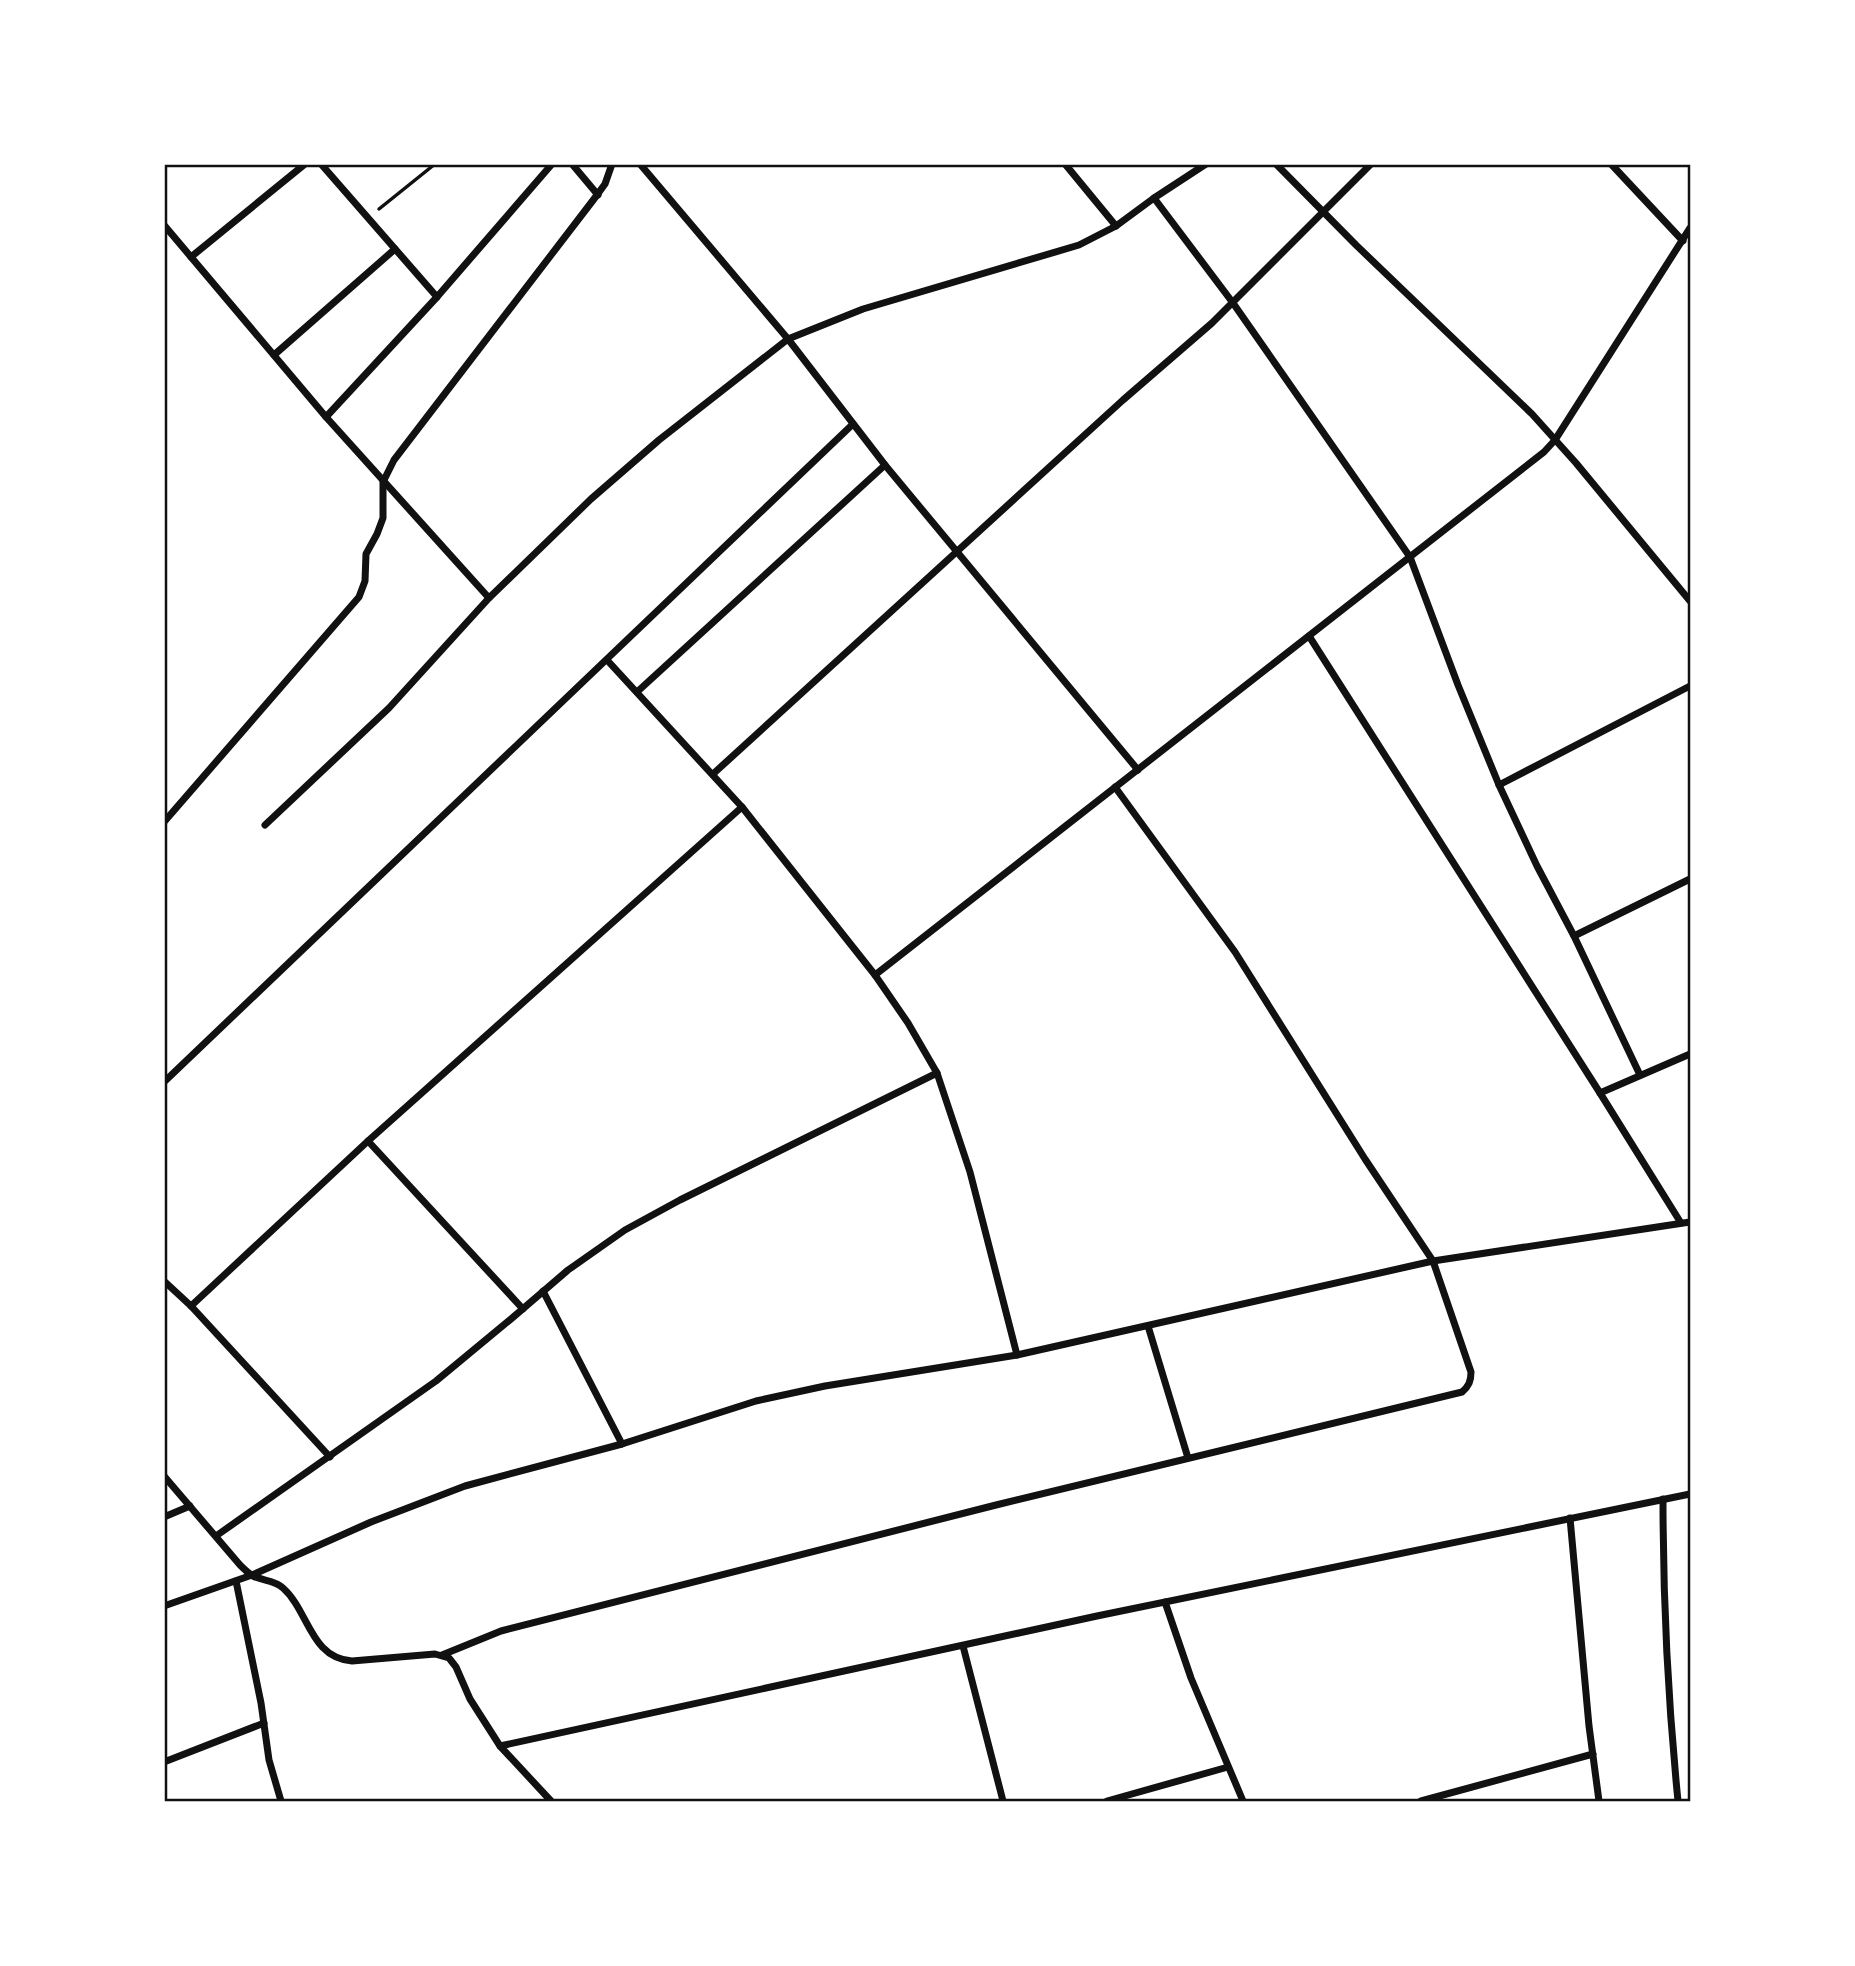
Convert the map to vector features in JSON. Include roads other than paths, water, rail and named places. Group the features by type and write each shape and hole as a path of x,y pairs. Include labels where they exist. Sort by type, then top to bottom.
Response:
{"street":[{"path":"191,257 305,164"},
{"path":"321,164 437,297"},
{"path":"326,417 437,297 552,164"},
{"path":"572,164 598,195"},
{"path":"164,822 359,597 366,581 366,554 383,518 383,482 394,460 598,195 612,164"},
{"path":"640,164 788,338 885,464 1138,769"},
{"path":"1065,164 1116,226"},
{"path":"265,825 389,708 489,598 592,499 659,440 788,338 863,309 1069,249 1116,226 1206,164"},
{"path":"1276,164 1532,414 1690,601"},
{"path":"713,774 1233,303 1371,164"},
{"path":"1611,164 1683,241"},
{"path":"1154,198 1233,303 1410,557 1499,785 1640,1074"},
{"path":"164,225 326,417 489,598"},
{"path":"875,975 1544,452 1555,440 1690,228"},
{"path":"274,355 395,249"},
{"path":"164,1082 853,424"},
{"path":"637,692 885,464"},
{"path":"1309,636 1681,1223"},
{"path":"607,660 742,807 875,975 908,1023 937,1073 970,1172 1017,1355"},
{"path":"1499,785 1690,686"},
{"path":"442,1655 501,1630 1462,1392 1470,1382 1471,1372 1433,1261 1365,1159 1235,952 1115,788"},
{"path":"191,1306 368,1141 742,807"},
{"path":"1574,936 1690,879"},
{"path":"1600,1093 1690,1054"},
{"path":"216,1536 436,1381 598,1248 652,1214 937,1073"},
{"path":"368,1141 523,1309"},
{"path":"164,1606 252,1575 384,1517 465,1486 622,1444 756,1401 825,1386 1017,1355 1433,1261 1690,1222"},
{"path":"164,1281 191,1306 330,1457"},
{"path":"543,1291 622,1444"},
{"path":"1148,1326 1188,1458"},
{"path":"164,1476 240,1565 252,1575 286,1590 326,1653 334,1658 352,1661 435,1654 449,1658 456,1667 470,1699 500,1746 551,1801"},
{"path":"500,1746 1165,1602 1690,1494"},
{"path":"1663,1499 1663,1580 1678,1801"},
{"path":"164,1517 190,1506"},
{"path":"1570,1518 1599,1801"},
{"path":"236,1581 269,1760 281,1801"},
{"path":"1165,1602 1191,1678 1243,1801"},
{"path":"963,1646 1003,1801"},
{"path":"164,1762 264,1723"},
{"path":"1421,1801 1593,1754"},
{"path":"1107,1801 1228,1767"}]}
